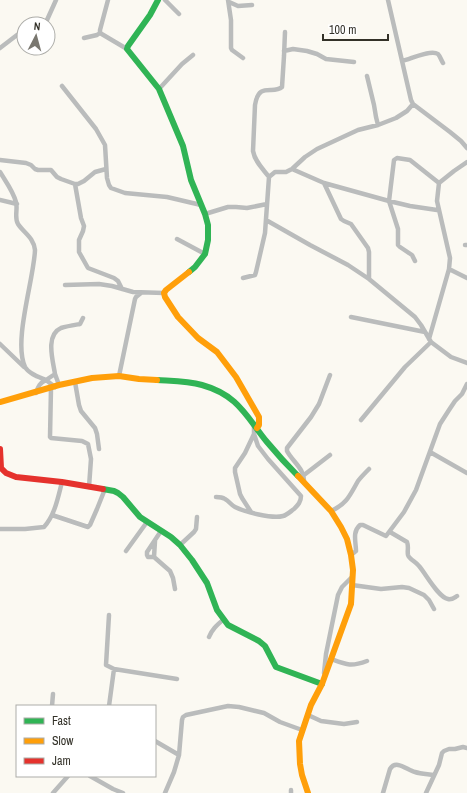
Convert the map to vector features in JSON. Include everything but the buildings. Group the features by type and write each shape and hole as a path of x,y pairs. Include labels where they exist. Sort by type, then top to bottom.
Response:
{"street":[{"path":"49,16 56,0"},
{"path":"100,33 108,0"},
{"path":"127,49 150,15 158,0"},
{"path":"165,0 179,14"},
{"path":"388,0 411,100 461,141 467,148"},
{"path":"228,1 238,6 252,5"},
{"path":"228,1 231,20 231,48 243,58"},
{"path":"270,177 258,164 253,151 255,105 256,99 260,93 265,90 278,89 282,86 285,32"},
{"path":"84,38 98,35 100,33"},
{"path":"65,285 99,284 141,293 164,293 195,266 205,254 208,240 208,225 191,180 183,146 159,89 127,49 100,33"},
{"path":"0,48 16,36"},
{"path":"284,51 293,49 306,51 317,54 326,59 354,62"},
{"path":"402,61 430,52 436,53 443,63"},
{"path":"159,89 182,64 194,55"},
{"path":"367,76 378,125"},
{"path":"62,86 96,128 105,145 106,169 110,188 125,193 167,197 201,204"},
{"path":"243,278 255,274 265,233 270,177 275,172 286,172 292,169 305,157 317,149 358,130 378,125 396,118 407,111 414,104"},
{"path":"416,261 412,255 398,245 398,229 389,201 394,160 405,158 410,160 439,183"},
{"path":"0,160 26,163 32,165 38,170 51,170 57,177 75,184 84,181 95,172 106,169"},
{"path":"360,420 405,367 430,341 449,269 450,258 437,201 439,183 467,162"},
{"path":"292,169 324,183 389,201 437,210"},
{"path":"0,172 14,194 17,204 16,220 33,240 36,250 21,346 26,368"},
{"path":"324,183 341,219 350,224 368,248 369,279"},
{"path":"75,184 81,218 84,226 79,240 79,252 88,268 114,278 118,281 122,289"},
{"path":"0,200 17,204"},
{"path":"205,214 228,207 247,208 268,204"},
{"path":"266,220 348,265 369,279 415,317 421,324 430,341 451,357 467,363"},
{"path":"177,239 205,254"},
{"path":"449,269 467,278"},
{"path":"119,376 135,299 141,293"},
{"path":"164,293 165,298 178,317 198,338 217,352 236,377 258,417 259,425 256,426 254,434 245,453 237,465 235,472 240,494 251,513"},
{"path":"351,317 425,332"},
{"path":"83,318 80,324 57,330 52,341 55,387 50,437 82,441 88,444 91,459 89,487"},
{"path":"0,344 37,377 46,380 55,387"},
{"path":"36,393 41,382 55,374"},
{"path":"304,479 302,471 287,453 287,448 319,404 330,375"},
{"path":"0,402 92,378 119,376 202,385 220,392 233,400 244,411 267,442 289,467 304,479 331,511 347,539 351,555 353,570 351,604 299,741 300,764 308,793"},
{"path":"75,382 78,405 95,428 99,449"},
{"path":"351,555 356,551 355,535 358,526 360,525 384,536 388,535 404,512 416,490 440,424 448,410 462,394 467,384"},
{"path":"216,497 225,499 232,506 251,513 271,516 283,516 288,514 299,504 301,496 258,446 254,434"},
{"path":"0,449 1,470 16,477 62,482 105,489 118,493 140,517 171,537 180,545 205,578 218,610 228,625 259,641 265,646 276,667 323,681"},
{"path":"430,452 467,473"},
{"path":"304,479 330,455"},
{"path":"331,511 343,504 354,491 359,480 369,469"},
{"path":"0,529 44,527 52,515 62,482"},
{"path":"52,515 88,527 105,489"},
{"path":"180,545 196,529 197,517"},
{"path":"126,551 147,522"},
{"path":"161,531 146,555 148,557 154,557 170,571 175,589"},
{"path":"390,532 407,542 409,546 409,557 418,564 436,590 446,599 451,599 457,596"},
{"path":"154,557 155,540"},
{"path":"323,681 326,654 338,595 342,587 352,577"},
{"path":"352,585 381,588 409,588 424,595 430,600 434,609"},
{"path":"109,615 106,665 114,669 177,680"},
{"path":"210,637 211,632 215,627 224,620"},
{"path":"331,659 350,665 357,665 367,661"},
{"path":"109,705 114,669"},
{"path":"52,705 53,694"},
{"path":"165,793 179,755 183,716 228,706 239,707 264,713 280,722 302,730"},
{"path":"308,715 321,721 344,724 357,722"},
{"path":"156,743 179,755"},
{"path":"426,793 439,764 442,753 449,749 463,747 467,748"},
{"path":"383,793 392,766 399,765 413,772 434,775"},
{"path":"53,793 67,777"},
{"path":"92,777 123,793"}],"traffic: fast":[{"path":"158,0 150,15 127,49 159,89 183,146 191,180 205,214 208,225 208,240 205,254 189,272"},
{"path":"157,380 180,381 202,385 224,394 247,415 286,464 298,476"},
{"path":"103,489 118,493 140,517 171,537 180,545 207,583 217,610 228,625 259,641 265,646 276,667 322,684"}],"traffic: slow":[{"path":"189,272 166,290 164,293 165,297 178,317 198,338 217,352 236,377 259,417 259,425 257,428"},
{"path":"0,402 59,385 92,378 119,376 157,380"},
{"path":"298,476 331,511 341,527 347,539 353,570 351,604 322,684 311,705 299,741 300,764 308,793"}],"traffic: jam":[{"path":"0,449 1,468 6,473 16,477 62,482 103,489"}]}
